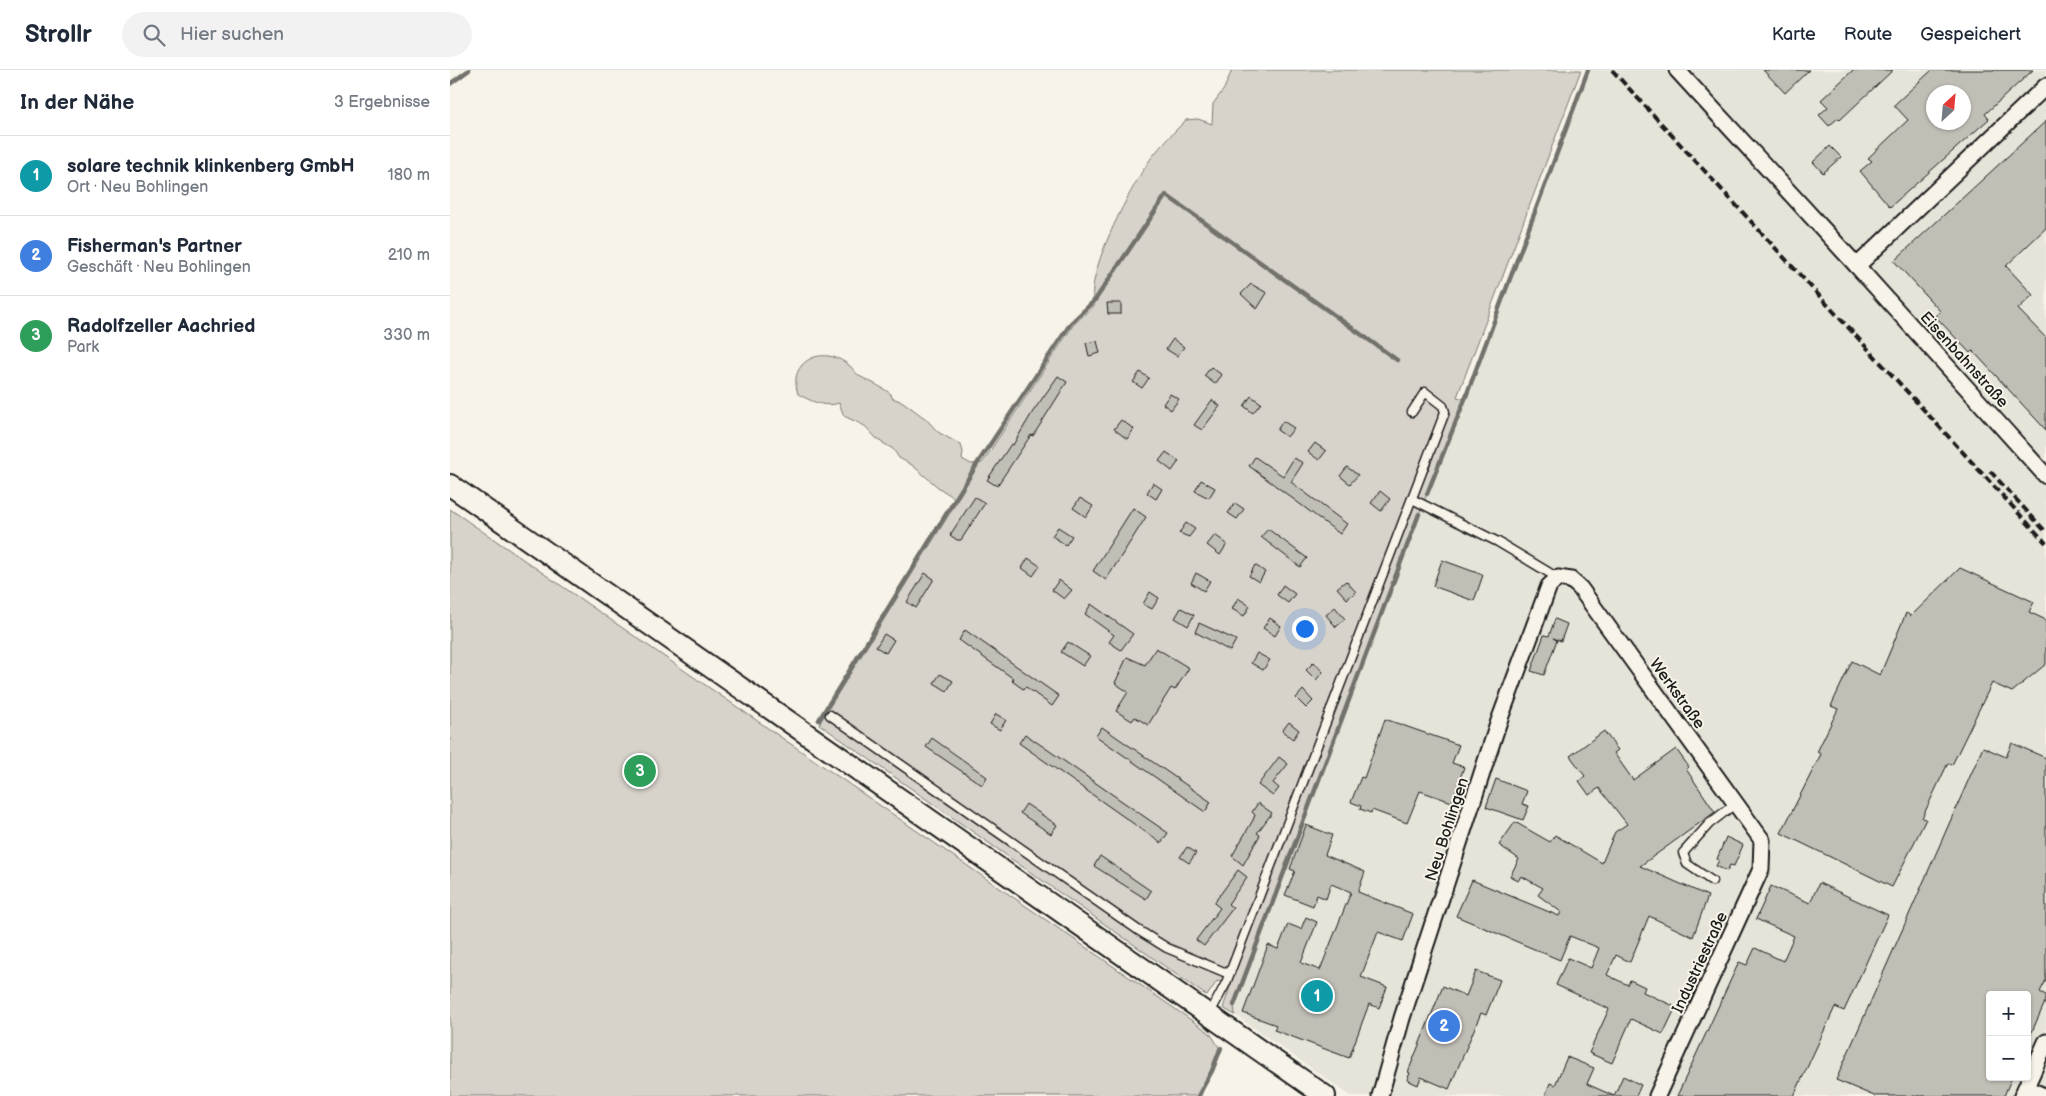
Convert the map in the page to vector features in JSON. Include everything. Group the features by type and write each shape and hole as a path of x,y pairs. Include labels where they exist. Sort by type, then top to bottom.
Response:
{"main road":[{"path":"450,485 1325,1096"}],"street":[{"name":"Eisenbahnstraße","path":"1677,70 2046,476"},
{"path":"1857,266 2046,86"},
{"name":"Werkstraße","path":"1558,578 1571,580 1580,588 1762,840"},
{"name":"Neu Bohlingen","path":"1380,1096 1402,1018 1499,721 1549,586 1558,578"},
{"name":"Industriestraße","path":"1657,1096 1761,869 1762,840"},
{"path":"2044,1096 2024,1092 2046,1042"}],"lane":[{"path":"1208,1015 1230,974 1446,412 1443,406 1425,392 1412,412"},
{"path":"1412,499 1498,542 1558,578"},
{"path":"830,714 1138,930 1167,948 1230,974"},
{"path":"1712,881 1687,864 1683,853 1709,824 1736,803"}],"shaded area":[{"path":"1232,70 1581,70 1457,397 1465,399 1419,514 1234,1005 1235,1015 1223,1008 1231,984 1217,981 1207,996 819,724 958,500 939,488 912,465 899,458 893,449 878,440 865,426 844,416 839,403 828,405 808,399 798,394 796,383 798,372 807,361 819,356 838,359 850,366 860,376 888,391 892,398 903,402 926,419 938,432 961,445 962,459 971,464 982,463 1074,324 1095,305 1093,292 1095,274 1102,253 1122,208 1144,169 1160,147 1186,120 1198,119 1212,124 1213,104 1224,89"},
{"path":"1590,70 2046,70 2046,1096 1351,1096 1235,1015 1234,1005 1587,73"},
{"path":"450,509 1210,1033 1219,1047 1201,1096 450,1096"}],"building":[{"path":"1763,70 1809,70 1785,93"},
{"path":"1853,70 1893,70 1840,120 1838,118 1829,126 1819,115 1828,107 1821,100"},
{"path":"1932,70 2033,70 1985,114 1989,119 1890,207 1860,171 1872,161 1868,158 1908,120 1894,105"},
{"path":"2046,121 2046,228 2006,266 2033,295 2018,309 2046,338 2046,430 1973,351 1970,353 1935,316 1940,311 1894,261"},
{"path":"1830,146 1841,157 1823,173 1813,162"},
{"path":"1251,284 1267,293 1257,309 1241,294"},
{"path":"1107,303 1121,303 1121,314 1108,314"},
{"path":"1173,339 1184,347 1177,356 1166,349"},
{"path":"1097,341 1100,353 1089,356 1086,343"},
{"path":"1211,367 1222,375 1215,384 1204,376"},
{"path":"1140,372 1149,378 1142,388 1133,382"},
{"path":"1058,376 1067,382 1033,436 1031,435 997,486 987,480 1011,444 1013,445 1032,413"},
{"path":"1170,394 1179,399 1171,410 1163,404"},
{"path":"1251,396 1261,403 1253,413 1244,406"},
{"path":"1212,400 1220,406 1202,430 1194,425"},
{"path":"1121,420 1134,429 1127,439 1114,429"},
{"path":"1283,421 1294,428 1287,437 1277,430"},
{"path":"1315,443 1326,451 1319,460 1308,452"},
{"path":"1166,452 1179,461 1172,471 1159,461"},
{"path":"1255,457 1283,476 1294,458 1303,463 1291,482 1347,524 1340,534 1249,466"},
{"path":"1347,467 1358,475 1350,484 1340,476"},
{"path":"1201,480 1215,488 1209,498 1195,491"},
{"path":"1153,483 1162,489 1156,499 1147,493"},
{"path":"1380,491 1390,499 1381,511 1371,503"},
{"path":"975,497 985,503 961,540 957,540 950,535"},
{"path":"1080,498 1093,506 1086,517 1073,508"},
{"path":"1235,503 1244,509 1237,519 1228,513"},
{"path":"1133,508 1146,517 1106,580 1093,571"},
{"path":"1186,523 1195,529 1189,537 1179,533"},
{"path":"1058,527 1072,536 1066,545 1052,536"},
{"path":"1268,529 1307,558 1300,567 1261,537"},
{"path":"1215,535 1227,544 1220,555 1207,545"},
{"path":"1028,558 1040,566 1033,576 1022,568"},
{"path":"1442,560 1483,575 1474,601 1433,586"},
{"path":"1255,565 1265,572 1259,582 1249,576"},
{"path":"1960,568 2034,602 2029,612 2046,620 2046,664 2012,692 1992,683 1952,765 1948,763 1922,818 1926,819 1892,887 1781,833 1821,754 1817,752 1838,709 1831,706 1852,661 1880,675 1906,613 1911,616"},
{"path":"925,573 934,579 916,608 907,602"},
{"path":"1196,573 1210,581 1204,591 1191,583"},
{"path":"1059,580 1072,590 1064,599 1052,590"},
{"path":"1346,581 1356,592 1347,599 1337,588"},
{"path":"1283,585 1295,594 1288,603 1277,595"},
{"path":"1150,592 1159,598 1152,609 1143,604"},
{"path":"1238,598 1250,606 1244,616 1232,609"},
{"path":"1091,604 1133,634 1121,650 1109,642 1114,635 1085,614"},
{"path":"1335,607 1345,619 1336,627 1326,615"},
{"path":"1181,608 1194,615 1188,626 1175,618"},
{"path":"1270,618 1281,626 1275,636 1263,628"},
{"path":"1555,619 1567,624 1561,641 1553,638 1557,640 1544,675 1531,671 1544,635 1549,636"},
{"path":"1199,623 1236,640 1230,651 1195,632"},
{"path":"965,630 1059,696 1052,706 1026,687 1023,689 1012,681 1014,679 959,640"},
{"path":"884,634 894,640 886,653 876,647"},
{"path":"1068,642 1090,656 1083,666 1061,652"},
{"path":"1156,648 1189,668 1175,690 1171,688 1148,725 1135,717 1132,721 1116,711 1128,692 1115,683 1127,657 1145,665"},
{"path":"1257,653 1270,660 1263,670 1251,663"},
{"path":"1314,662 1323,672 1316,680 1306,670"},
{"path":"940,674 953,681 947,691 934,683"},
{"path":"1303,690 1313,701 1306,708 1296,698"},
{"path":"996,714 1006,720 1000,730 990,724"},
{"path":"1385,719 1459,745 1452,763 1464,767 1452,802 1420,791 1407,823 1372,810 1371,813 1360,809 1361,806 1351,802 1361,777 1364,778"},
{"path":"1289,722 1299,730 1293,739 1282,731"},
{"path":"1102,727 1211,802 1205,812 1096,736"},
{"path":"1604,731 1618,750 1614,753 1633,780 1676,749 1689,767 1686,769 1715,812 1640,866 1708,896 1693,937 1649,916 1630,962 1616,955 1607,975 1628,985 1630,980 1645,987 1643,992 1676,1007 1663,1034 1631,1019 1612,1063 1589,1053 1609,1009 1556,985 1568,958 1591,968 1599,948 1570,936 1560,960 1456,916 1472,880 1559,916 1561,912 1538,895 1543,888 1521,876 1518,881 1510,876 1519,859 1499,845 1515,822 1550,842 1555,835 1602,863 1615,832 1627,824 1599,788 1589,795 1579,781 1585,776 1570,756"},
{"path":"1025,734 1168,833 1161,843 1019,743"},
{"path":"932,738 987,777 982,785 926,747"},
{"path":"2012,743 2046,758 2046,980 2040,992 2046,995 2046,1000 2031,1034 2031,991 1986,991 1986,1081 2010,1081 2004,1096 1874,1096 1836,1080 1983,747 2006,757"},
{"path":"1279,757 1288,764 1273,783 1279,788 1273,796 1258,785"},
{"path":"1496,779 1527,791 1522,804 1529,806 1523,820 1486,807"},
{"path":"1258,803 1272,813 1257,833 1260,835 1243,865 1232,856 1253,820 1255,815 1252,812"},
{"path":"1026,804 1057,825 1051,834 1020,813"},
{"path":"1306,825 1332,835 1325,855 1365,872 1358,892 1413,914 1403,941 1378,932 1361,977 1387,987 1379,1008 1369,1004 1349,1058 1274,1030 1276,1025 1243,1013 1268,945 1278,949 1288,924 1301,929 1306,917 1317,922 1301,963 1320,970 1351,892 1331,884 1326,899 1317,895 1313,906 1285,895 1295,871 1290,869"},
{"path":"1726,837 1743,845 1734,866 1730,865 1727,871 1716,866"},
{"path":"1187,847 1196,853 1189,863 1180,857"},
{"path":"1100,856 1151,891 1146,899 1094,866"},
{"path":"1238,870 1247,877 1228,904 1233,908 1204,946 1196,940 1220,908 1214,903"},
{"path":"1819,883 1888,915 1844,1011 1835,1007 1794,1096 1677,1096 1739,962 1747,965 1755,948 1783,961 1794,936 1756,919 1771,886 1810,903"},
{"path":"1476,971 1500,980 1486,1015 1481,1013 1449,1089 1421,1077 1418,1085 1407,1080 1410,1073 1408,1072 1443,986 1466,996"},
{"path":"1567,1057 1594,1068 1587,1084 1614,1096 1545,1096 1550,1083 1555,1085"},
{"path":"1623,1076 1641,1085 1636,1096 1614,1096"}],"waterway":[{"path":"450,84 469,70"},
{"path":"1427,494 1465,399 1588,70"},
{"path":"819,720 979,461 1071,323 1095,300 1166,195 1397,360"},
{"path":"1234,1005 1419,514"},
{"path":"1198,1096 1212,1071 1221,1048"}],"railway":[{"path":"1612,70 2046,543"},
{"path":"1990,471 2046,532"}],"place":[{"name":"Radolfzeller Aachried","path":"640,771"},
{"name":"solare technik klinkenberg GmbH","path":"1317,996"},
{"name":"Fisherman's Partner","path":"1444,1026"}]}
